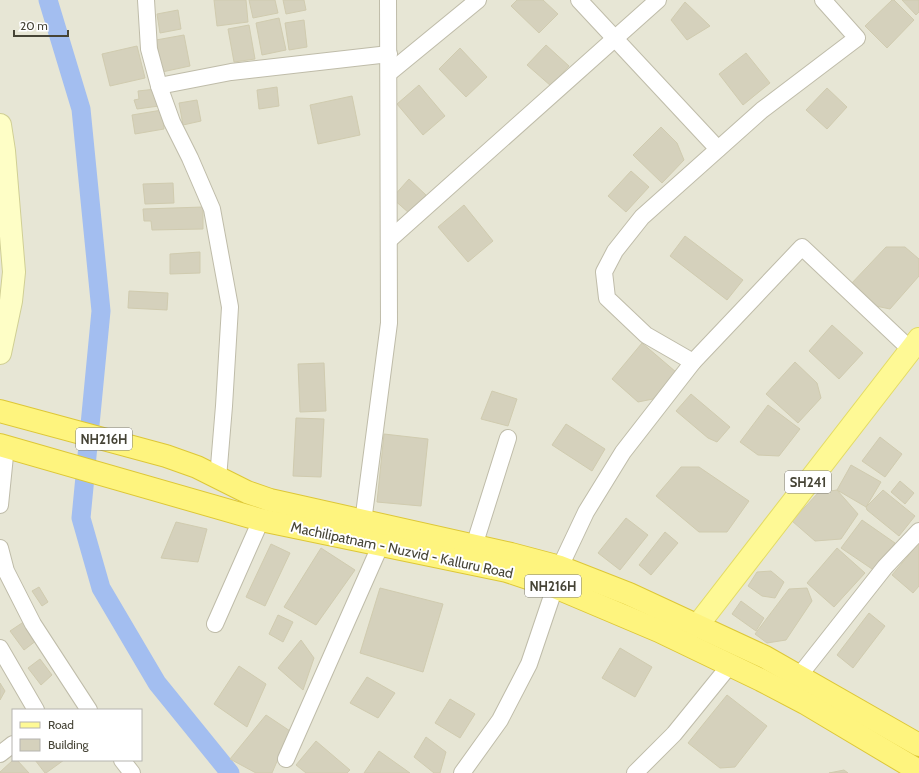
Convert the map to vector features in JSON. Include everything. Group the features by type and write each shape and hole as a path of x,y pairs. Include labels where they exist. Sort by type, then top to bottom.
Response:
{"highway":[{"name":"Machilipatnam - Nuzvid - Kalluru Road","path":"0,411 166,456 196,467 247,492 270,500 474,546 557,577 659,631 805,703 906,768"},
{"name":"Machilipatnam - Nuzvid - Kalluru Road","path":"3,445 261,520 507,571 557,577 629,594 765,656 919,745"}],"main road":[{"path":"0,125 7,267 11,301 0,353"},
{"name":"SH241","path":"697,626 915,344"}],"street":[{"path":"146,0 149,49 158,86 172,122 212,209 230,307 218,478"},
{"path":"363,522 389,323 388,0"},
{"path":"389,73 478,0"},
{"path":"579,0 718,149"},
{"path":"389,240 658,0"},
{"path":"693,362 646,335 607,298 604,272 615,251 642,217 762,110 857,38 823,0"},
{"path":"158,86 230,72 389,54"},
{"path":"462,773 500,720 529,664 557,577 586,512 623,452 693,362 802,247 915,344"},
{"path":"474,546 508,438"},
{"path":"0,505 3,445"},
{"path":"215,624 261,520"},
{"path":"799,676 886,567 919,531"},
{"path":"286,759 381,544"},
{"path":"0,548 6,571 33,624 88,709"},
{"path":"0,648 35,709"},
{"path":"635,773 674,734 730,665"},
{"path":"0,754 12,745"},
{"path":"123,761 132,773"}],"shaded area":[{"path":"0,0 919,0 919,773 0,773"}],"building":[{"path":"214,0 246,0 248,22 217,26"},
{"path":"249,0 275,0 278,13 253,18"},
{"path":"283,0 304,0 306,10 286,14"},
{"path":"517,0 543,0 558,14 539,33 511,6"},
{"path":"892,0 894,0 914,20 887,48 865,26"},
{"path":"902,0 919,0 919,12 916,15"},
{"path":"685,2 710,26 687,40 671,20"},
{"path":"178,10 181,29 160,33 157,14"},
{"path":"279,18 286,50 262,55 256,23"},
{"path":"304,20 307,47 289,50 285,23"},
{"path":"249,25 255,59 234,62 228,29"},
{"path":"184,35 190,66 162,72 156,40"},
{"path":"546,45 569,66 551,86 527,65"},
{"path":"137,46 145,78 110,86 102,54"},
{"path":"460,48 487,77 466,97 439,69"},
{"path":"746,53 770,83 743,105 719,74"},
{"path":"419,85 445,116 423,135 397,104"},
{"path":"277,87 279,106 259,109 257,90"},
{"path":"827,88 847,107 827,129 806,110"},
{"path":"156,89 159,106 137,109 134,100 139,99 138,91"},
{"path":"352,96 360,135 318,144 310,105"},
{"path":"197,100 201,121 183,125 179,103"},
{"path":"162,110 164,129 135,134 132,115"},
{"path":"661,127 677,143 684,160 662,183 633,155"},
{"path":"631,171 649,187 626,212 608,196"},
{"path":"409,179 426,195 409,213 392,198"},
{"path":"173,183 174,203 145,204 143,184"},
{"path":"464,205 493,241 468,262 438,227"},
{"path":"203,207 203,229 152,230 151,221 144,221 143,209"},
{"path":"685,236 743,280 727,300 670,256"},
{"path":"886,247 905,247 919,259 919,276 890,309 871,305 850,285"},
{"path":"200,252 200,273 170,274 170,254"},
{"path":"129,291 168,293 167,310 128,308"},
{"path":"832,325 863,353 839,379 809,351"},
{"path":"642,343 676,372 653,399 638,402 612,379"},
{"path":"795,362 817,383 821,398 798,423 766,394"},
{"path":"324,363 326,411 300,412 298,364"},
{"path":"492,391 517,399 508,426 481,419"},
{"path":"691,394 730,427 717,442 708,438 676,411"},
{"path":"768,405 800,429 779,456 758,455 740,442"},
{"path":"296,418 324,419 321,477 293,476"},
{"path":"566,424 605,449 592,471 552,445"},
{"path":"384,434 428,439 421,506 377,502"},
{"path":"880,437 902,454 885,477 862,461"},
{"path":"851,465 881,482 866,507 837,490"},
{"path":"681,467 699,467 749,501 727,532 699,532 656,496"},
{"path":"900,481 914,493 905,504 891,492"},
{"path":"837,490 858,514 841,539 815,541 792,521 818,493"},
{"path":"883,490 915,516 899,536 867,510 866,507"},
{"path":"626,518 648,535 620,570 598,553"},
{"path":"862,520 895,543 875,571 841,548"},
{"path":"176,522 207,529 198,562 161,558"},
{"path":"665,532 678,543 651,575 639,565"},
{"path":"919,543 919,586 913,593 892,575"},
{"path":"271,544 290,553 265,606 246,597"},
{"path":"321,548 355,570 316,625 284,607"},
{"path":"837,548 865,573 834,607 807,583"},
{"path":"771,571 784,582 775,598 762,596 748,586 757,572"},
{"path":"39,587 48,602 42,606 32,591"},
{"path":"380,588 443,604 423,672 360,653"},
{"path":"807,588 812,601 786,640 767,643 755,634 789,589"},
{"path":"741,601 764,618 756,631 732,614"},
{"path":"869,613 885,626 853,668 837,655"},
{"path":"278,615 293,622 283,642 269,634"},
{"path":"28,619 41,637 24,650 10,631"},
{"path":"301,640 314,658 303,690 278,668"},
{"path":"620,648 652,667 635,697 602,678"},
{"path":"40,659 52,675 41,685 28,668"},
{"path":"239,666 266,684 247,727 214,704"},
{"path":"367,677 395,693 378,718 350,703"},
{"path":"0,683 5,691 0,700"},
{"path":"727,695 767,726 735,767 720,768 688,743"},
{"path":"450,699 475,714 460,738 435,723"},
{"path":"266,715 290,731 272,773 256,773 230,759"},
{"path":"426,737 446,752 440,773 434,773 414,757"},
{"path":"316,741 350,770 347,773 306,773 296,765"},
{"path":"379,751 410,773 364,773"},
{"path":"12,761 18,761 29,773 0,773"},
{"path":"36,761 63,761 46,773"},
{"path":"844,770 848,773 829,773"}],"waterway":[{"path":"48,0 81,109 101,311 81,518 101,588 157,683 230,773"}]}
